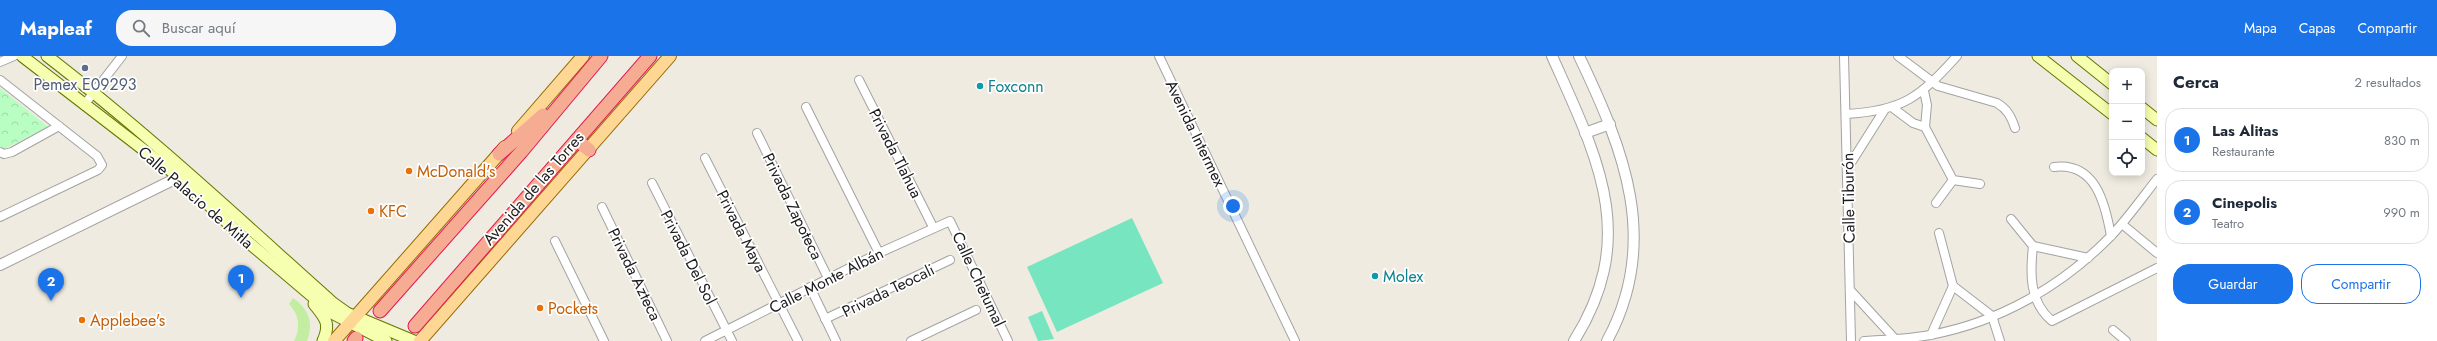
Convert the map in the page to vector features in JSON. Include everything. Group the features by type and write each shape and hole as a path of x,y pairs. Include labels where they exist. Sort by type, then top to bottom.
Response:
{"highway":[{"name":"Avenida de las Torres","path":"380,311 521,152 601,56"},
{"name":"Avenida de las Torres","path":"415,326 650,56"},
{"path":"499,154 570,92"},
{"path":"577,140 589,150"}],"main road":[{"name":"Calle Palacio de Mitla","path":"22,56 179,177 298,285 332,313 353,320"},
{"name":"Calle Palacio de Mitla","path":"47,56 94,92 189,172 353,320"},
{"path":"334,341 499,154 582,56"},
{"name":"Avenida de las Torres","path":"420,341 670,56"},
{"path":"2038,56 2109,112"},
{"path":"2077,56 2109,82"},
{"path":"2145,110 2157,120"},
{"path":"2144,140 2157,150"},
{"path":"298,285 326,322 328,330 323,341"},
{"path":"353,320 386,341"},
{"path":"353,320 414,341"}],"street":[{"path":"0,62 14,56"},
{"path":"84,104 122,56"},
{"name":"Avenida Intermex","path":"1159,56 1295,341"},
{"path":"1552,56 1601,172 1606,194 1609,243 1604,270 1596,299 1586,323 1574,341"},
{"path":"1579,56 1610,124 1632,204 1635,232 1630,281 1618,319 1607,341"},
{"name":"Calle Tiburón","path":"1844,56 1851,341"},
{"path":"1898,56 1932,83 1996,103 2005,108 2012,117 2015,128"},
{"path":"1846,114 1889,109 1924,91 1957,56"},
{"path":"0,80 97,156 102,165 98,170 0,218"},
{"name":"Privada Tlahua","path":"859,80 932,227"},
{"path":"1924,91 1927,105 1925,127 1953,180"},
{"path":"806,107 879,253"},
{"path":"1889,109 1913,123 1925,127"},
{"path":"1847,169 1889,109"},
{"path":"1585,133 1610,124"},
{"path":"0,152 8,154 58,126"},
{"name":"Privada Zapoteca","path":"757,133 828,278"},
{"name":"Privada Maya","path":"705,158 798,341"},
{"path":"2054,167 2068,165 2076,168 2091,181 2101,195 2111,236"},
{"path":"0,265 189,172"},
{"path":"1864,341 1930,335 1992,316 2036,297 2088,258 2111,236 2157,179"},
{"path":"1953,180 1980,184"},
{"path":"1936,203 1953,180"},
{"name":"Privada Del Sol","path":"652,183 732,341"},
{"name":"Privada Azteca","path":"602,207 667,341"},
{"path":"2012,219 2033,246 2088,258"},
{"name":"Calle Monte Albán","path":"705,341 828,278 947,221"},
{"name":"Calle Chetumal","path":"947,221 953,224 1008,341"},
{"path":"2122,224 2157,253"},
{"path":"1939,233 1953,286 1992,316 2000,341"},
{"path":"555,241 604,341"},
{"path":"2033,246 2030,273 2036,297 2047,316 2054,321 2157,268"},
{"name":"Privada Teocali","path":"825,319 950,260"},
{"path":"1930,335 1953,286"},
{"path":"810,287 836,341"},
{"path":"1850,290 1895,339"},
{"path":"911,341 976,310"},
{"path":"2113,330 2126,341"}],"green space":[{"path":"0,88 48,127 2,150 0,146"},
{"path":"1132,218 1163,283 1057,332 1027,267"},
{"path":"293,298 303,307 309,317 310,328 307,341 294,341 298,331 298,321 295,312 289,304"},
{"path":"1042,311 1054,339 1038,341 1028,317"}],"place":[{"name":"Pemex E09293","path":"85,68"},
{"name":"Foxconn","path":"980,86"},
{"name":"McDonald's","path":"409,171"},
{"name":"KFC","path":"371,211"},
{"name":"Molex","path":"1375,276"},
{"name":"Las Alitas","path":"241,298"},
{"name":"Cinepolis","path":"51,301"},
{"name":"Pockets","path":"540,308"},
{"name":"Applebee's","path":"82,320"}]}
